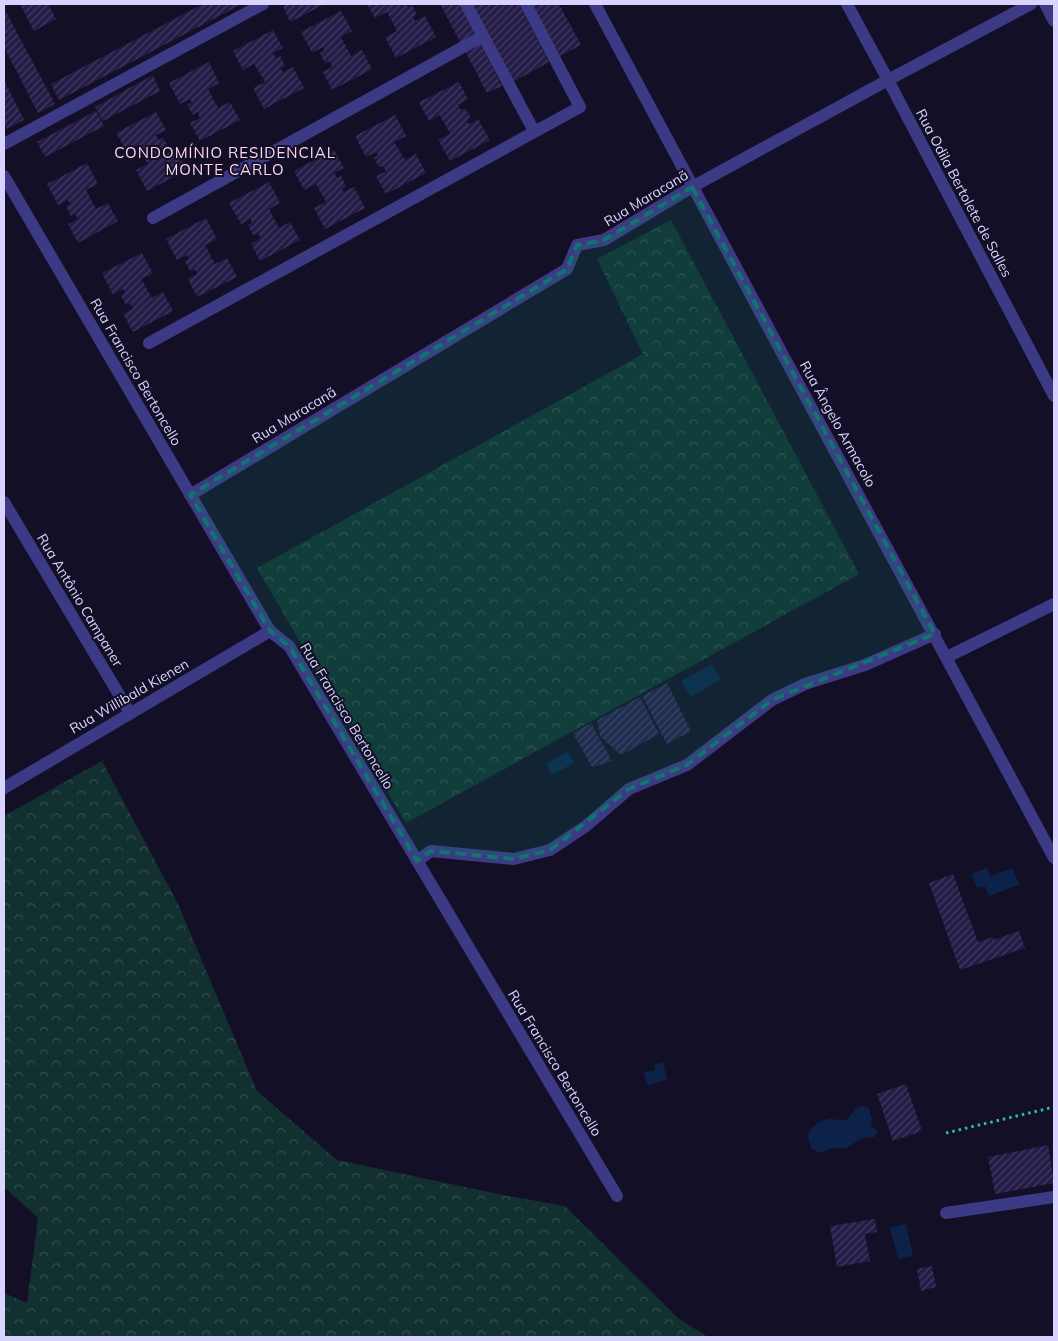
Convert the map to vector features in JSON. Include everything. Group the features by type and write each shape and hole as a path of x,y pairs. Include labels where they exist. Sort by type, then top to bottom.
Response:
{"street":[{"path":"4,144 263,4"},
{"path":"466,4 534,131"},
{"path":"149,342 580,107 526,4"},
{"name":"Rua Ângelo Armacolo","path":"595,4 1054,858"},
{"name":"Rua Odila Bertolete de Salles","path":"847,4 1054,396"},
{"name":"Rua Maracanã","path":"190,495 567,269 577,245 604,240 692,187 1031,4"},
{"path":"1045,4 1054,21"},
{"path":"153,218 483,36"},
{"name":"Rua Francisco Bertoncello","path":"4,176 270,631 289,646 617,1196"},
{"name":"Rua Antônio Campaner","path":"4,502 130,713"},
{"path":"947,657 1054,604"},
{"name":"Rua Willibald Kienen","path":"4,788 270,631"},
{"path":"417,861 431,851 514,859 550,850 586,826 629,789 687,765 772,700 804,684 865,665 935,634"},
{"path":"946,1213 1054,1197"}],"path":[{"path":"946,1133 1054,1107"}],"highlighted area":[{"path":"692,187 935,634 772,700 687,765 629,789 550,850 514,859 431,851 417,861 289,646 270,631 190,495 567,269 577,245 604,240"}],"green space":[{"path":"671,220 859,574 406,823 257,568 643,354 597,259"},
{"path":"102,761 178,904 257,1091 337,1160 565,1206 679,1319 708,1337 4,1337 4,1293 27,1303 38,1218 4,1187 4,816"}],"water":[{"path":"712,664 721,679 691,697 681,681"},
{"path":"568,751 574,763 552,775 546,764"},
{"path":"987,868 990,876 1013,868 1019,885 989,896 985,886 977,888 971,874"},
{"path":"663,1062 667,1080 647,1085 644,1072 655,1070 654,1065"},
{"path":"868,1107 872,1119 871,1126 877,1131 875,1137 862,1138 847,1148 833,1148 819,1153 811,1148 808,1136 814,1126 821,1121 829,1119 848,1119 856,1108"},
{"path":"906,1224 913,1256 898,1259 890,1228"}],"building":[{"path":"20,4 48,4 56,19 34,31"},
{"path":"203,4 242,4 59,100 51,84"},
{"path":"287,4 325,4 290,22 283,6"},
{"path":"367,4 406,4 408,7 412,5 417,15 413,17 415,21 425,16 436,37 396,58 385,37 397,31 387,12 375,18"},
{"path":"440,4 460,4 502,86 487,93"},
{"path":"472,4 519,4 549,62 513,82"},
{"path":"532,4 559,4 581,45 560,56"},
{"path":"341,11 352,31 341,37 351,56 362,50 372,69 332,90 323,72 332,67 330,61 325,63 320,53 324,51 323,47 312,53 301,32"},
{"path":"6,12 55,104 38,113 4,47 4,14"},
{"path":"273,30 283,48 273,53 276,59 280,56 285,66 281,69 283,72 293,67 304,88 264,109 253,88 265,82 254,64 243,70 233,51"},
{"path":"209,62 219,83 208,89 218,108 230,102 240,120 200,141 190,123 200,118 197,112 193,115 187,105 192,103 190,99 180,104 169,83"},
{"path":"153,75 160,91 103,121 95,107"},
{"path":"4,80 24,120 7,129 4,123"},
{"path":"459,82 468,99 458,105 461,110 465,108 471,118 467,120 469,124 478,119 490,140 450,161 438,140 450,134 440,115 429,121 419,102"},
{"path":"96,111 104,126 45,157 37,142"},
{"path":"156,112 166,130 156,135 159,140 163,138 169,148 164,150 166,154 176,149 187,170 147,191 136,170 148,164 138,145 127,151 116,133"},
{"path":"395,115 406,136 394,142 405,160 416,154 426,173 386,194 376,176 386,171 383,166 379,167 374,158 378,155 376,152 366,157 355,136"},
{"path":"334,150 344,168 334,173 337,178 341,176 346,186 342,189 344,192 354,187 365,208 325,229 314,208 326,202 316,184 304,190 294,171"},
{"path":"87,163 98,184 86,190 96,209 108,203 118,221 78,243 68,224 78,219 75,214 71,216 66,206 70,204 68,200 58,205 47,184"},
{"path":"269,182 280,203 269,209 279,228 290,222 300,240 260,261 251,244 261,238 258,233 253,235 248,225 252,223 250,219 241,224 229,203"},
{"path":"206,218 217,239 205,245 215,264 227,258 237,277 197,297 188,279 197,274 194,269 190,271 185,261 189,259 187,255 177,260 166,239"},
{"path":"142,253 153,273 141,279 152,298 163,292 173,311 133,332 123,314 133,309 130,303 126,305 121,296 125,293 123,289 113,295 102,273"},
{"path":"667,683 691,731 667,744 642,696"},
{"path":"640,697 659,734 621,755 600,736 597,720"},
{"path":"591,723 612,761 592,767 573,733"},
{"path":"953,874 978,942 993,937 994,940 1019,931 1025,948 960,970 929,883"},
{"path":"906,1084 922,1131 893,1141 877,1094"},
{"path":"1048,1145 1054,1183 995,1194 988,1157"},
{"path":"875,1219 877,1232 865,1234 870,1261 837,1267 830,1226"},
{"path":"932,1266 936,1287 921,1291 917,1269"}],"district":[{"name":"CONDOMÍNIO RESIDENCIAL MONTE CARLO","path":"225,160"}]}
